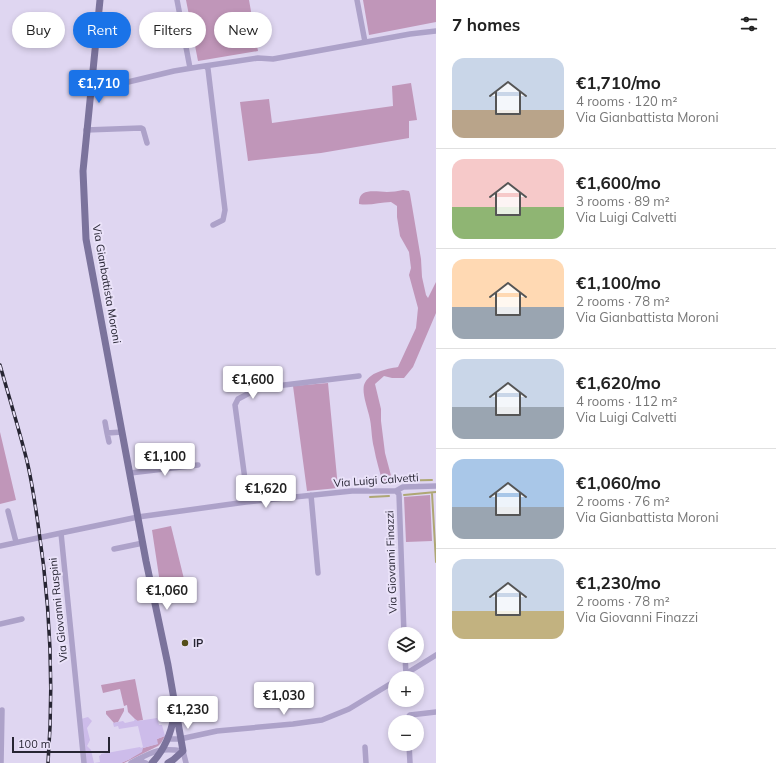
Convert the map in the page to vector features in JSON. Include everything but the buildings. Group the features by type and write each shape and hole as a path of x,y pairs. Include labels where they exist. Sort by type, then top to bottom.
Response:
{"main road":[{"name":"Via Gianbattista Moroni","path":"100,0 90,89 90,130 83,171 86,239 143,543 168,665 183,751"},
{"path":"152,763 163,750 168,739 175,712"},
{"path":"168,763 183,751"}],"street":[{"path":"177,0 190,68"},
{"path":"357,0 365,42"},
{"path":"90,89 103,88 190,68 258,58 273,59 410,34 436,31"},
{"path":"206,66 208,70 226,210 223,220 213,225"},
{"path":"90,130 141,128 143,129 147,143"},
{"path":"246,502 246,487 236,406 238,399 259,388 359,376"},
{"path":"105,422 109,442"},
{"path":"107,433 122,432"},
{"path":"130,473 198,465"},
{"name":"Via Luigi Calvetti","path":"138,517 246,502 352,490 396,491 403,487 436,486"},
{"name":"Via Giovanni Finazzi","path":"396,491 399,494 404,627"},
{"path":"311,495 318,573"},
{"path":"8,512 16,542"},
{"path":"0,546 138,517"},
{"name":"Via Giovanni Ruspini","path":"61,533 84,763"},
{"path":"114,549 143,543"},
{"path":"0,624 22,619"},
{"path":"411,671 436,655"},
{"path":"168,739 217,731 322,720 350,708 388,685"},
{"path":"1,763 2,710"},
{"path":"410,715 436,712"},
{"path":"365,747 366,763"},
{"path":"131,763 155,751 183,751"},
{"name":"Via Gianbattista Moroni","path":"183,751 186,763"},
{"path":"409,751 410,763"},
{"path":"137,760 146,763"}],"shaded area":[{"path":"186,0 249,0 251,12 214,12 214,48 257,48 258,51 198,61 195,48 206,48 206,12 188,12"},
{"path":"363,0 436,0 436,22 369,35"},
{"path":"411,83 417,120 409,121 409,138 321,153 248,161 240,102 269,99 272,123 393,106 392,86"},
{"path":"403,190 409,191 410,194 421,259 422,277 428,298 436,282 436,313 413,367 404,378 384,376 375,384 381,409 385,453 393,483 383,484 373,444 370,419 364,396 364,385 366,381 374,374 383,370 398,367 416,328 418,308 409,275 411,268 409,252 400,236 397,206 391,202 367,205 359,204 359,199 361,195 368,192 391,192"},
{"path":"328,383 338,488 307,491 293,386"},
{"path":"0,432 16,500 0,504"},
{"path":"430,495 432,541 406,542 404,497"},
{"path":"171,526 184,579 160,583 152,530"},
{"path":"135,679 143,720 137,721 128,712 127,705 124,706 120,689 103,693 101,685"},
{"path":"124,708 118,722 114,723 106,714 106,711"},
{"path":"88,717 92,721 87,728 90,740 87,746 91,750 94,763 86,763 81,719"},
{"path":"157,718 159,725 162,725 165,736 157,739 158,744 143,748 142,752 121,763 94,763 100,762 99,756 101,754 143,747 138,726 119,729 118,726 114,727 113,723 123,721 125,723 134,721 135,719 138,721"},
{"path":"165,736 158,746 124,763 121,763 130,759 143,748 157,744 157,739"}],"waterway":[{"path":"387,481 432,480"},
{"path":"404,495 436,492"},
{"path":"432,493 436,562"},
{"path":"370,497 389,496"}],"railway":[{"path":"0,365 29,469 35,500 42,554 48,613 51,673 48,763"}],"place":[{"name":"IP","path":"185,643"}]}
